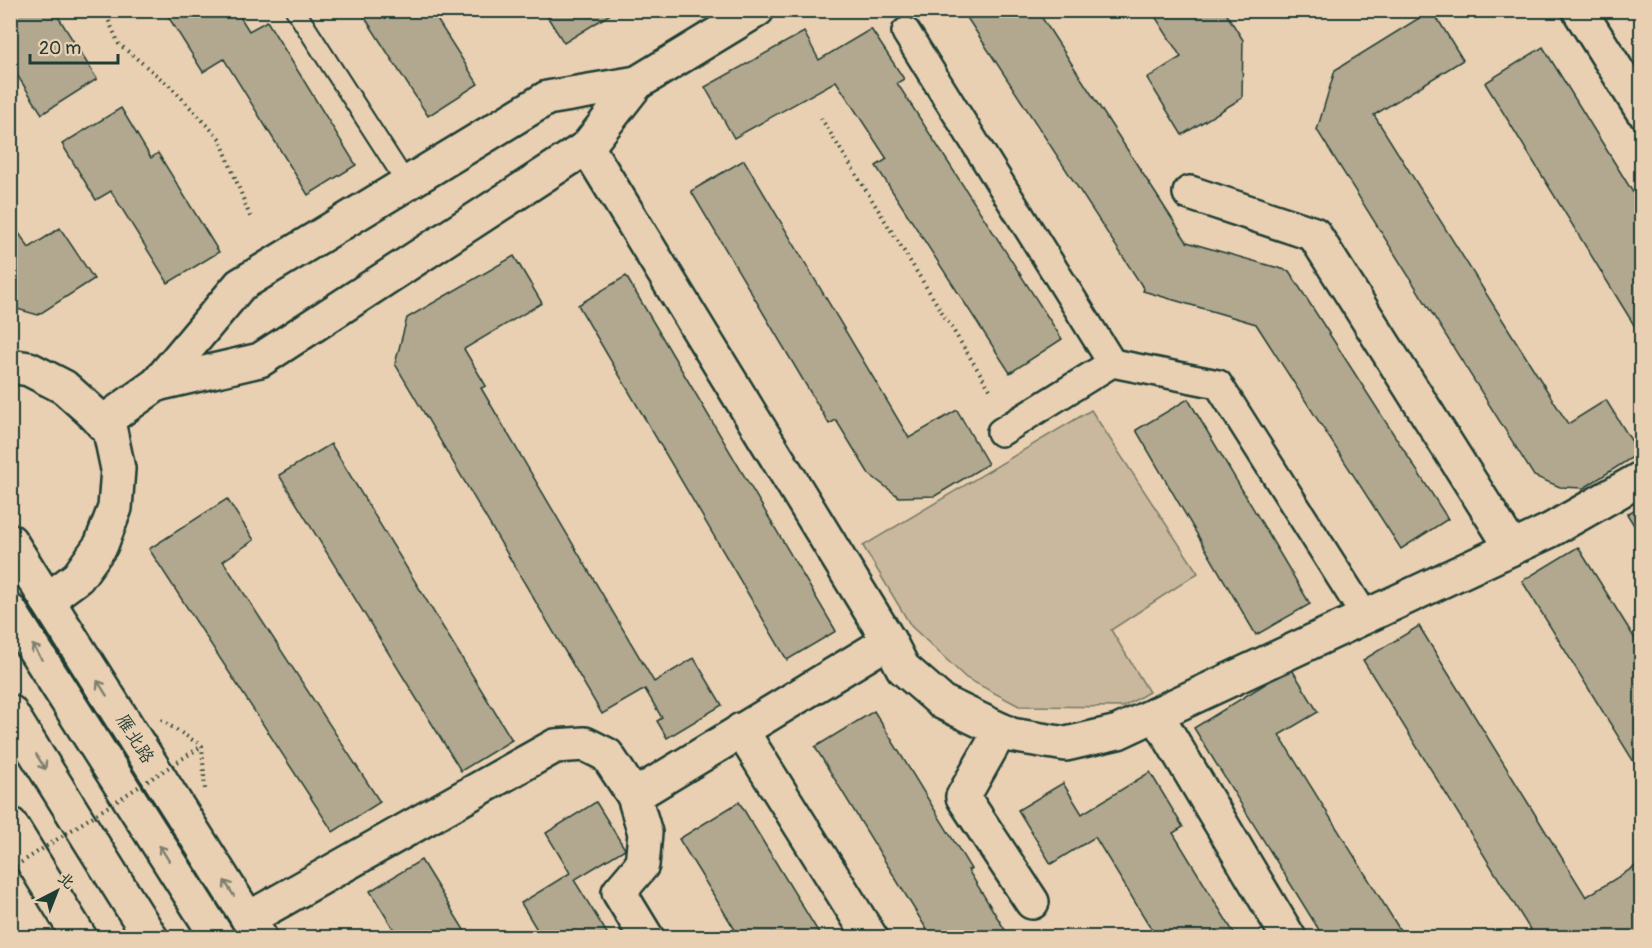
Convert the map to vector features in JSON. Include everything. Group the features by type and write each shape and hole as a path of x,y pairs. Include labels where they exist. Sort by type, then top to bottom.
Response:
{"street":[{"path":"157,384 260,360 587,147 637,83 757,10"},
{"path":"1579,10 1641,110"},
{"path":"906,32 1112,363"},
{"path":"102,423 157,384 240,285 547,99 637,83"},
{"path":"587,147 889,641 903,668 942,702 1011,735 1066,744 1118,732 1551,530 1641,478"},
{"path":"1190,193 1314,234 1512,548"},
{"path":"1001,432 1112,363 1218,384 1365,616"},
{"path":"10,366 29,369 64,387 110,430 118,469 115,508 101,545 78,577 46,600"},
{"name":"雁北路","path":"10,541 254,928"},
{"name":"雁北路","path":"10,611 218,938"},
{"path":"634,796 889,641"},
{"path":"10,712 151,938"},
{"path":"1156,714 1289,938"},
{"path":"741,730 871,938"},
{"path":"1001,730 963,797 1032,902"},
{"path":"254,928 555,746 585,744 607,755 634,796 645,833 642,865 619,892 647,938"},
{"path":"10,824 80,938"}],"lane":[{"path":"295,10 407,184"}],"path":[{"path":"104,10 119,44 171,87 220,139 251,219"},
{"path":"821,118 990,390"},
{"path":"11,869 202,746"}],"shaded area":[{"path":"1091,410 1198,573 1111,630 1149,692 1123,707 1019,706 966,678 911,626 863,546"}],"building":[{"path":"10,10 54,10 97,79 42,114 10,64"},
{"path":"164,10 236,10 249,31 267,21 356,165 308,195 224,59 203,72"},
{"path":"360,10 431,10 478,84 428,116"},
{"path":"543,10 617,10 564,43"},
{"path":"962,10 1037,10 1187,242 1289,271 1448,519 1401,549 1256,324 1143,291 1144,289"},
{"path":"1151,10 1224,10 1243,40 1242,98 1182,135 1147,78 1181,57"},
{"path":"1432,10 1463,60 1374,115 1568,424 1606,400 1639,453 1584,488 1560,487 1534,476 1317,130 1335,70"},
{"path":"871,29 904,79 897,83 1062,339 1010,373 876,166 887,159 836,81 734,138 705,87 804,32 819,60"},
{"path":"1543,47 1642,207 1642,338 1485,83"},
{"path":"121,108 151,158 158,153 219,252 168,283 111,191 96,200 62,144"},
{"path":"744,160 909,438 957,410 988,464 935,496 899,497 869,474 836,420 829,424 691,191"},
{"path":"10,220 29,248 60,228 94,279 38,315 10,307"},
{"path":"514,256 542,303 464,349 486,386 481,388 654,682 694,658 722,705 667,738 657,721 662,718 645,689 602,714 395,364 407,318"},
{"path":"626,276 836,631 787,660 578,305"},
{"path":"1188,399 1310,604 1256,635 1136,430"},
{"path":"331,444 512,740 461,771 279,475"},
{"path":"227,499 254,540 223,561 380,802 333,832 149,549"},
{"path":"1642,505 1642,538 1627,514"},
{"path":"1578,547 1642,650 1642,775 1522,581"},
{"path":"1419,626 1586,897 1642,862 1642,932 1632,938 1520,938 1531,931 1363,660"},
{"path":"1291,668 1318,712 1279,735 1405,938 1324,938 1194,728"},
{"path":"874,711 971,869 968,870 1010,938 932,938 815,747"},
{"path":"1150,772 1183,827 1173,833 1237,938 1157,938 1095,837 1051,864 1018,810 1063,783 1082,814"},
{"path":"596,802 625,849 574,880 610,938 542,938 521,903 570,873 546,833"},
{"path":"739,802 822,938 740,938 679,839"},
{"path":"421,860 469,938 399,938 370,891"}]}
